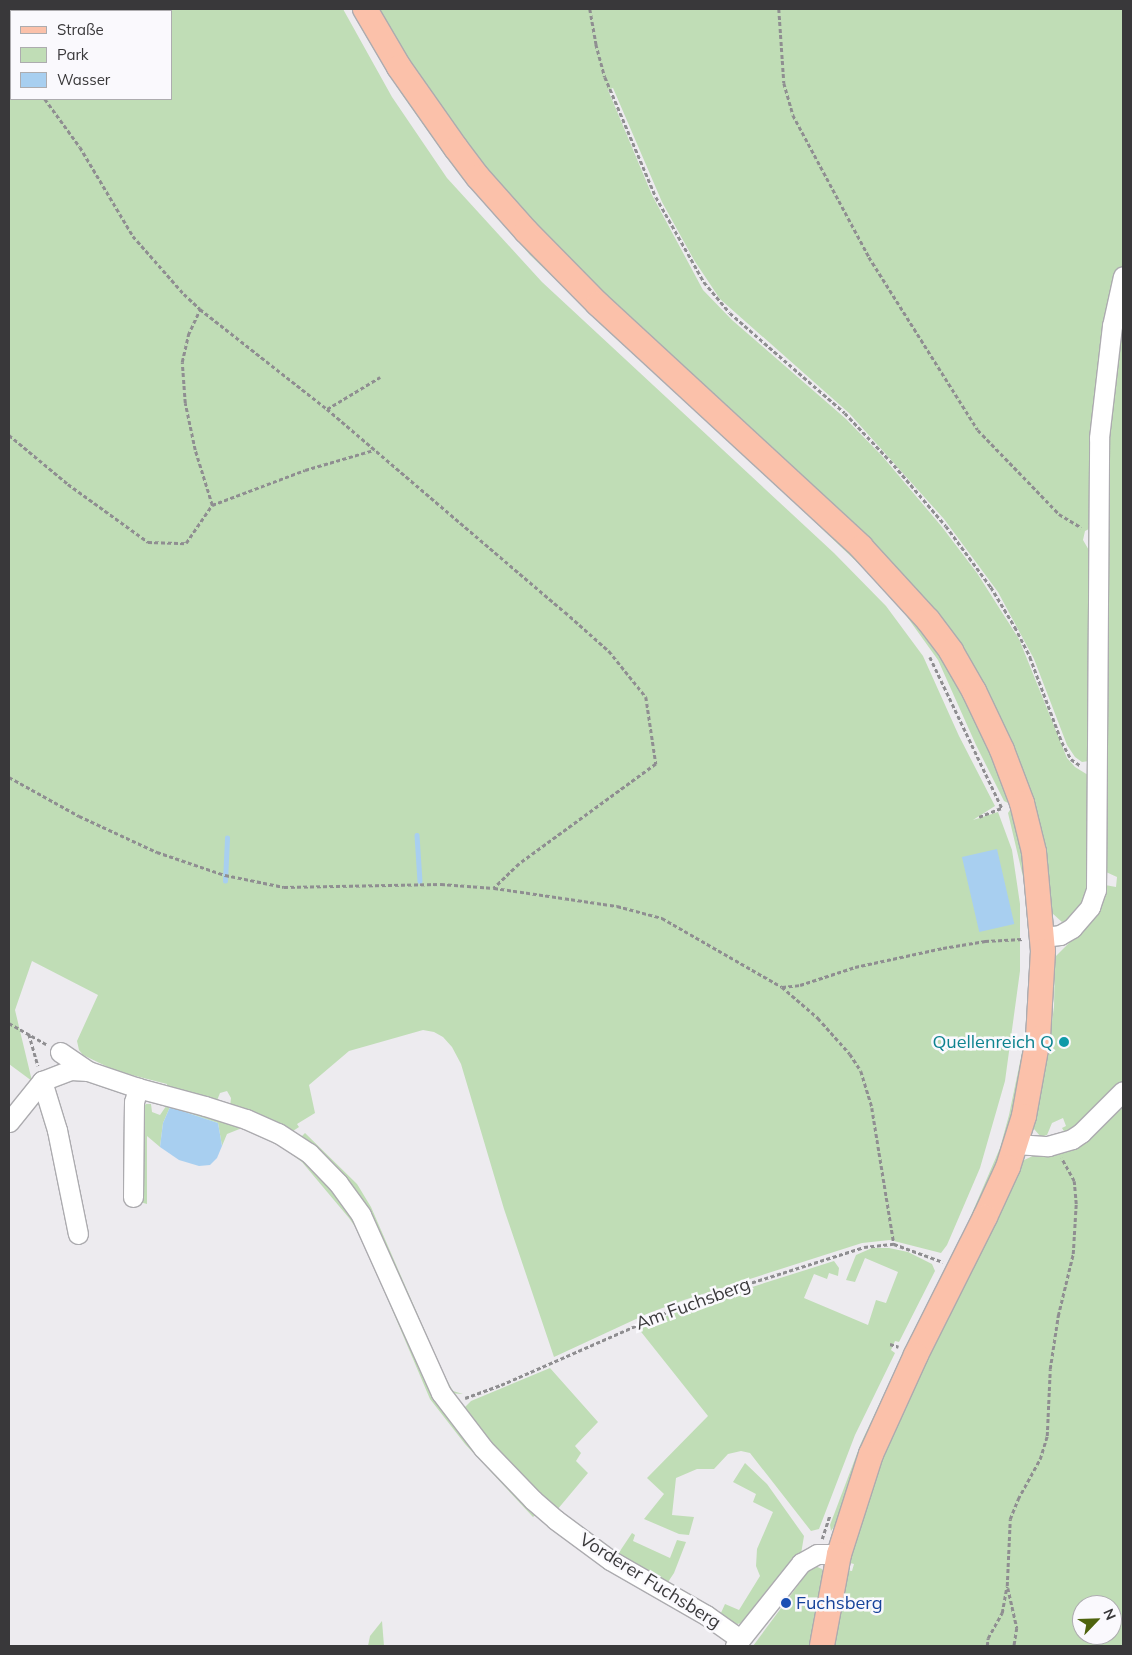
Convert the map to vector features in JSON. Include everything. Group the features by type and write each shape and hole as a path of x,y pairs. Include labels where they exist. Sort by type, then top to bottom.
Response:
{"main road":[{"path":"365,9 399,67 456,148 478,177 526,231 598,304 861,547 897,584 945,643 987,717 1022,804 1035,861 1035,938 1043,974 1033,1073 1016,1144 985,1217 880,1432 858,1490 838,1554 822,1646"}],"street":[{"path":"1035,938 1060,935 1072,928 1090,907 1096,890 1099,438 1112,326 1123,276"},
{"path":"60,1052 88,1071"},
{"path":"9,1122 42,1081 71,1070 88,1071"},
{"name":"Vorderer Fuchsberg","path":"88,1071 138,1088 246,1119 290,1140 309,1153 349,1196 383,1260 433,1376 448,1404 483,1448 516,1483 556,1520 610,1560 706,1615 738,1643"},
{"path":"42,1081 57,1130 78,1234"},
{"path":"133,1197 134,1102 138,1088"},
{"path":"1016,1144 1044,1146 1065,1142 1081,1133 1123,1091"},
{"path":"738,1643 801,1563 817,1554 838,1554"}],"path":[{"path":"590,9 596,44 605,77 656,197 704,282 730,313 845,413 946,526 991,587 1015,627 1036,672 1062,742 1071,759 1080,765"},
{"path":"779,9 784,83 793,115 869,257 978,430 1055,510 1076,522 1084,530"},
{"path":"46,100 80,147 134,236 157,265 200,310 327,409 587,632 608,651 646,697 656,764 519,864 494,888"},
{"path":"200,310 188,335 182,362 187,412 195,450 212,506"},
{"path":"327,409 380,377"},
{"path":"9,435 68,484 148,542 186,542 212,506 305,470 374,450"},
{"path":"927,653 1005,817"},
{"path":"9,777 78,816 148,848 225,875 284,887 441,884 494,888 617,906 662,918 782,987 797,998 837,1039 861,1071 872,1108 894,1244"},
{"path":"979,817 1002,808"},
{"path":"782,987 800,985 855,967 943,948 986,941 1035,938"},
{"path":"9,1022 60,1052"},
{"path":"28,1034 42,1081"},
{"path":"987,1646 988,1638 1002,1614 1007,1586 1010,1519 1018,1499 1040,1459 1047,1436 1050,1369 1058,1316 1073,1254 1076,1204 1074,1181 1070,1171 1059,1156 1044,1146"},
{"name":"Am Fuchsberg","path":"448,1404 501,1384 690,1302 864,1247 894,1244 945,1262"},
{"path":"1007,1586 1017,1628 1014,1646"}],"green space":[{"path":"9,9 343,9 392,97 447,178 542,282 834,553 886,606 923,656 959,736 995,806 973,820 998,812 1012,850 1020,904 1020,971 1005,1081 980,1168 947,1245 941,1253 890,1240 862,1243 684,1300 649,1313 554,1357 504,1209 461,1064 452,1047 443,1037 434,1032 423,1030 349,1051 309,1085 315,1113 297,1124 299,1127 290,1133 230,1107 231,1098 227,1091 220,1093 216,1103 167,1089 167,1084 116,1071 83,1055 79,1050 77,1041 98,995 32,961 15,1010 32,1081 9,1064"},
{"path":"351,9 357,9 465,179 462,178 444,154 401,93"},
{"path":"374,9 1123,9 1123,1646 833,1646 845,1570 852,1571 854,1564 846,1562 874,1475 916,1383 981,1253 1022,1161 1037,1154 1065,1133 1062,1128 1066,1126 1063,1118 1052,1123 1047,1135 1041,1137 1034,1129 1033,1118 1046,1065 1054,1007 1055,957 1088,924 1101,902 1105,885 1116,887 1117,877 1106,872 1108,542 1091,528 1085,531 1083,540 1090,552 1089,761 1082,762 1075,757 1067,745 1034,659 998,592 944,519 849,413 720,299 694,260 662,202 613,88 608,90 652,195 703,290 732,320 846,419 883,457 942,527 977,573 1019,639 1067,758 1075,767 1088,775 1090,879 1085,901 1066,921 1062,922 1052,913 954,641 572,267 464,143"},
{"path":"472,188 585,308 530,255"},
{"path":"595,317 715,428 599,323"},
{"path":"722,434 830,530 903,604 942,658 984,735 1008,803 1004,801 976,745 938,660 900,607 860,565"},
{"path":"1010,810 1016,822 1027,866 1035,930 1035,947 1032,950 1024,881 1008,813"},
{"path":"1034,955 1022,1081 1003,1152 954,1255 1000,1148 1009,1115 1026,1033"},
{"path":"169,1102 210,1111 247,1123 286,1143 311,1162 329,1187 355,1213 365,1231 383,1270 381,1272 395,1305 398,1305 432,1386 430,1390 441,1408 444,1407 471,1442 538,1513 533,1517 465,1444 430,1399 360,1234 302,1162 276,1143 242,1128 227,1134 222,1146 218,1123 170,1107 163,1123 160,1147 147,1136 147,1204 140,1202 140,1109 146,1104 151,1104 152,1112 160,1115"},
{"path":"305,1133 357,1184 371,1207 444,1375 453,1391 463,1394 448,1393 405,1294 300,1138"},
{"path":"872,1248 889,1248 908,1252 932,1264 935,1271 899,1342 895,1341 891,1350 895,1353 855,1435 819,1529 811,1531 750,1453 741,1451 728,1454 714,1469 697,1469 676,1478 672,1515 694,1517 689,1535 679,1534 644,1519 664,1494 647,1478 708,1416 638,1328 686,1308 834,1261 839,1268 838,1276 829,1273 827,1279 814,1274 804,1298 868,1325 876,1300 886,1303 898,1272 865,1258 855,1282 846,1280 856,1255"},
{"path":"902,1356 838,1521 831,1531 830,1525 861,1443"},
{"path":"550,1368 598,1422 575,1446 581,1453 576,1461 588,1473 557,1510 501,1456 464,1408 471,1401"},
{"path":"745,1463 767,1484 804,1536 801,1554 782,1571 761,1604 743,1623 737,1624 720,1615 725,1604 739,1610 760,1576 756,1566 757,1549 773,1512 753,1502 756,1494 733,1482"},
{"path":"632,1533 635,1535 633,1541 670,1558 677,1540 686,1542 674,1573 668,1582 662,1582 618,1554"},
{"path":"813,1565 822,1569 824,1576 814,1646 753,1646"},
{"path":"382,1621 384,1646 368,1646 370,1636"}],"water":[{"path":"997,849 1014,924 979,932 962,857"},
{"path":"170,1107 218,1123 222,1146 217,1158 210,1165 199,1166 179,1160 160,1147 163,1123"}],"waterway":[{"path":"417,835 420,881"},
{"path":"225,881 227,838"}],"place":[{"name":"Quellenreich Q","path":"1064,1042"},
{"name":"Fuchsberg","path":"786,1603"}]}
